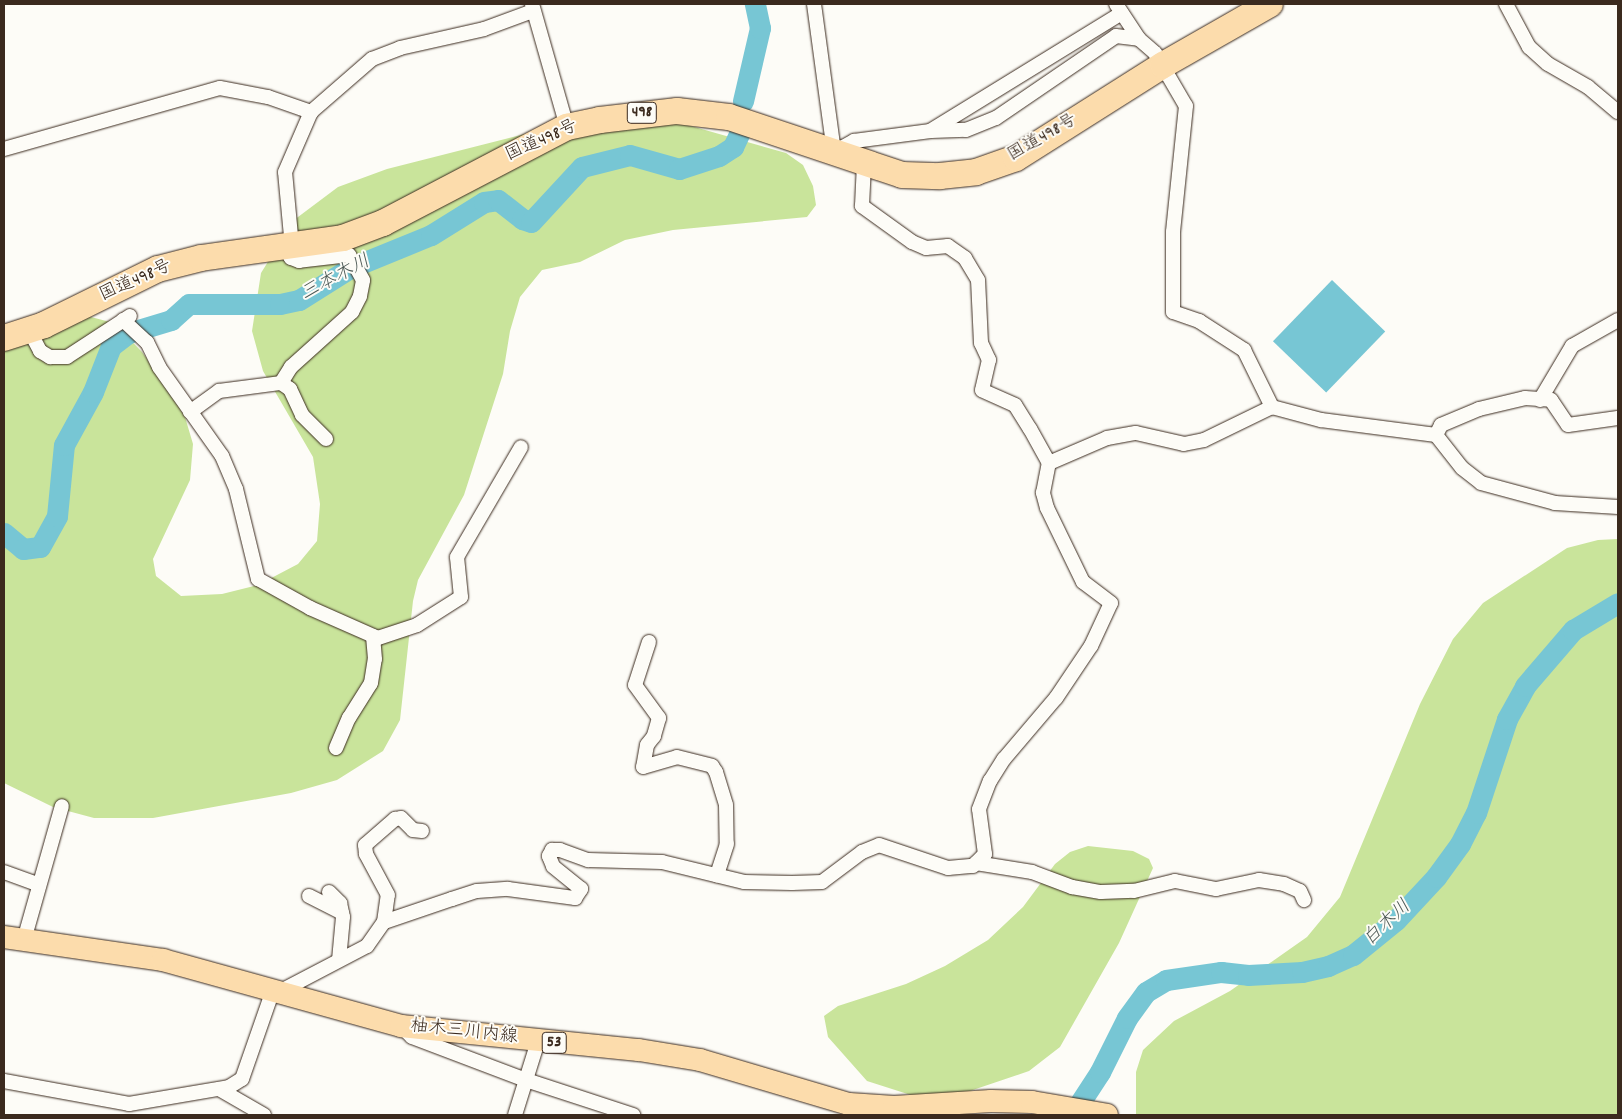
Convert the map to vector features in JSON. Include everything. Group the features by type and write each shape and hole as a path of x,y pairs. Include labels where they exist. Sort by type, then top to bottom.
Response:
{"highway":[{"name":"国道498号","path":"4,338 29,330 158,269 201,258 288,248 343,238 383,223 567,127 639,114 677,111 729,117 864,164 902,175 940,176 976,172 1016,158 1163,65 1270,4"}],"main road":[{"name":"柚木三川内線","path":"14,938 163,960 401,1026 639,1050 700,1060 849,1104 894,1107 991,1101 1032,1102 1107,1115"}],"street":[{"path":"814,4 834,152 854,141 930,131 966,130 996,118 1116,36 1139,39"},
{"path":"1506,4 1529,47 1548,64 1588,88 1618,112"},
{"path":"281,383 291,367 352,312 360,296 362,280 349,254 299,261 291,258 288,248 285,172 311,112 372,59 400,48 484,29 532,7 567,127"},
{"path":"930,131 1119,9 1139,39 1155,52 1186,106 1173,232 1173,312 1200,321 1244,350 1272,407"},
{"path":"4,148 220,88 268,98 311,112"},
{"path":"384,922 477,891 508,889 575,898 581,889 553,866 548,856 552,850 560,850 588,860 662,862 744,882 822,882 862,852 879,845 948,868 973,866 985,854 979,809 990,781 1004,759 1056,698 1091,646 1111,603 1083,582 1047,508 1043,492 1049,463 1015,405 982,390 989,360 981,343 978,280 974,272 965,258 948,246 926,248 912,242 862,206 864,164"},
{"path":"29,330 40,351 50,357 66,357 126,319 147,342 159,367 222,456 236,489 258,579 310,608 378,638 417,625 461,597 457,556 521,447"},
{"path":"1540,400 1572,346 1618,320"},
{"path":"190,412 219,391 281,383 290,389 302,415 326,439"},
{"path":"1436,435 1440,426 1479,409 1525,398 1550,400 1568,425 1618,418"},
{"path":"1049,463 1107,438 1136,433 1184,444 1204,440 1272,407 1321,420 1436,435 1462,468 1481,484 1556,503 1618,507"},
{"path":"336,748 349,718 370,683 375,659 373,636"},
{"path":"649,642 635,685 659,718 654,736 647,745 643,767 677,757 712,766 716,772 726,804 727,844 718,875"},
{"path":"14,938 40,885 62,806"},
{"path":"4,1081 129,1104 219,1089 242,1079 276,991 368,946 384,922 388,894 366,854 365,845 394,819 400,818 413,830 422,831"},
{"path":"976,864 1032,872 1072,887 1101,892 1134,891 1175,881 1216,889 1259,880 1284,884 1300,891 1304,900"},
{"path":"4,872 40,885"},
{"path":"329,892 340,903 342,913 339,960"},
{"path":"309,896 342,913"},
{"path":"401,1026 412,1037 526,1080 633,1115"},
{"path":"515,1115 538,1041"},
{"path":"219,1089 264,1115"}],"green space":[{"path":"591,117 670,120 786,153 803,165 813,186 816,205 807,217 673,230 625,240 580,262 542,270 520,297 510,331 503,374 464,495 418,580 413,601 400,720 383,751 337,780 291,793 153,818 94,818 53,807 4,783 4,330 87,316 114,323 142,352 167,387 185,417 193,444 190,480 153,559 156,576 181,596 222,594 258,585 298,564 317,541 320,504 313,457 263,371 252,331 261,273 294,220 338,187 387,169"},
{"path":"1618,539 1618,1115 1136,1115 1136,1072 1143,1050 1174,1021 1230,991 1307,937 1340,897 1420,704 1453,639 1483,603 1567,548 1598,540"},
{"path":"1088,846 1133,851 1149,859 1153,868 1119,943 1060,1047 1029,1071 961,1094 917,1097 867,1081 828,1037 824,1016 838,1006 906,984 945,966 988,940 1023,907 1055,864 1070,852"}],"water":[{"path":"1332,280 1385,331 1326,393 1273,341"}],"waterway":[{"name":"三本木川","path":"743,101 760,28 755,4"},
{"name":"三本木川","path":"4,533 23,549 40,547 57,516 64,445 93,392 111,346 128,333 171,320 189,304 280,304 299,300 350,268 431,235 484,202 498,200 522,219 531,222 582,167 630,155 679,169 719,156 733,147 740,132"},
{"name":"白木川","path":"1072,1115 1100,1072 1127,1018 1146,992 1166,980 1221,972 1248,975 1302,972 1328,966 1353,955 1396,920 1436,877 1460,844 1476,813 1507,719 1525,686 1573,630 1618,603"}]}
